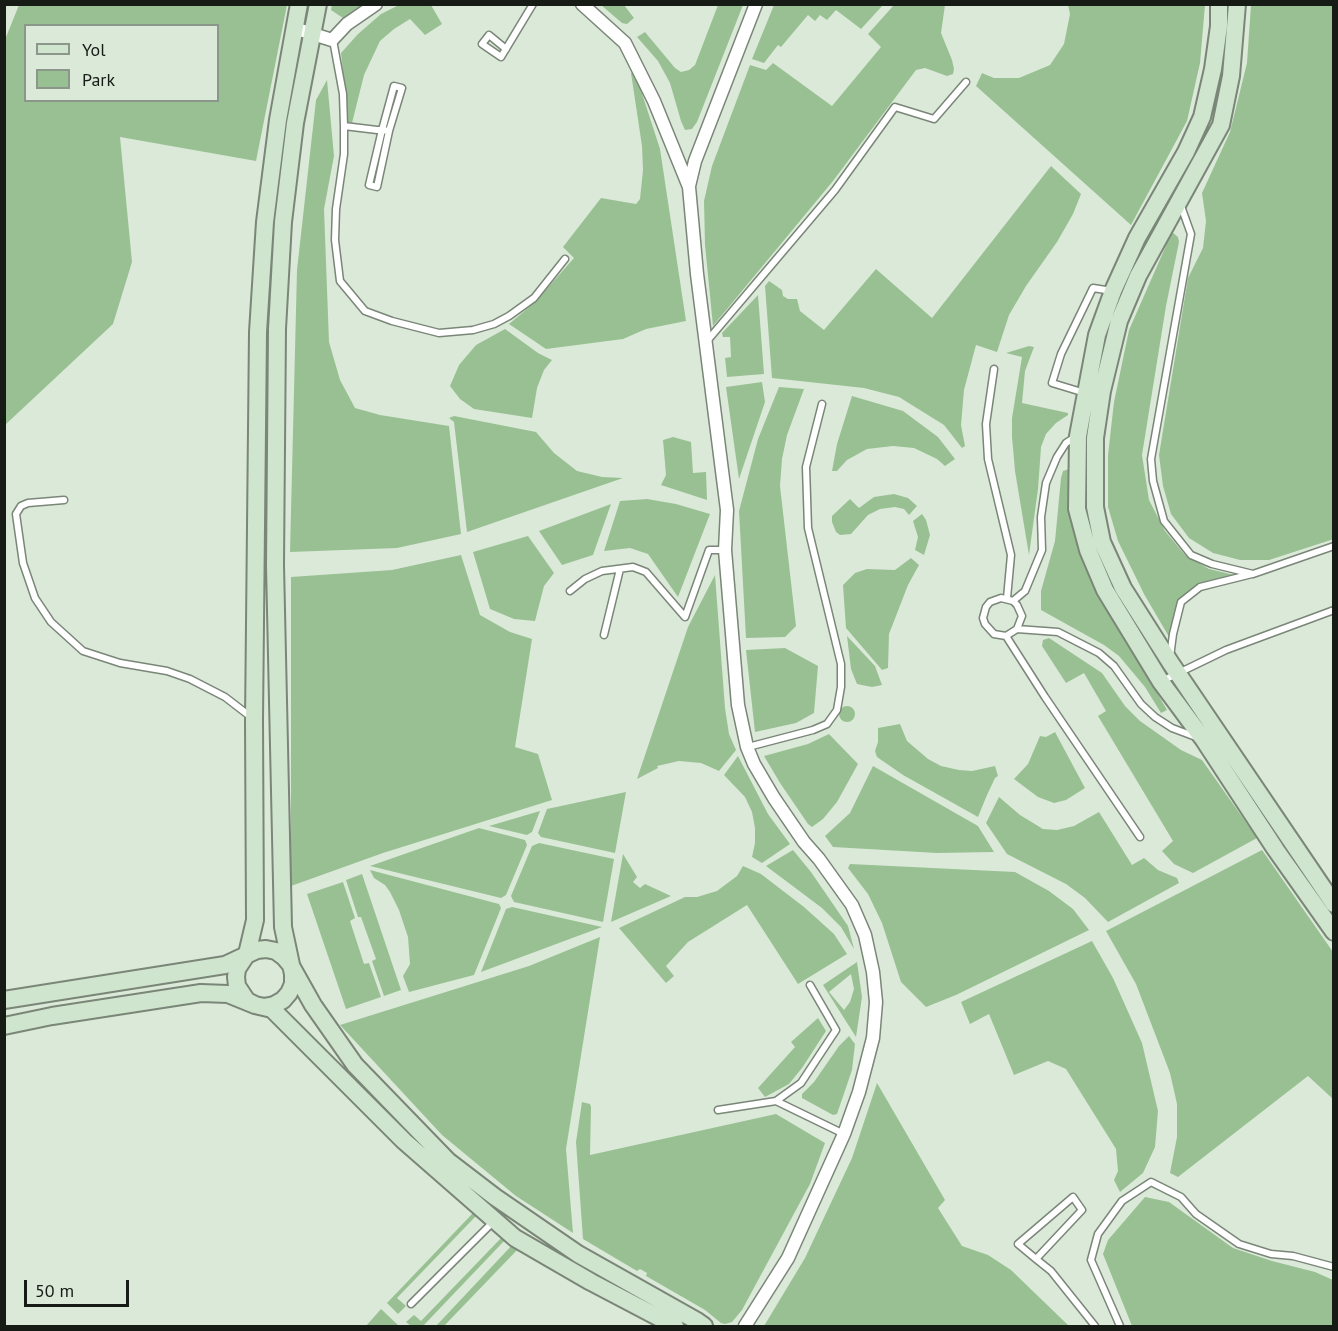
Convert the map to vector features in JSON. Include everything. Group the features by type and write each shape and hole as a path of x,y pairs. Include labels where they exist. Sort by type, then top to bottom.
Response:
{"street":[{"path":"299,4 278,120 265,222 258,332 254,720 255,920 248,954 237,969 237,986 241,994 255,1005 264,1007 283,1000 293,984 283,927 275,556 277,329 284,222 295,123 318,4"},
{"path":"294,28 332,40 347,24 376,4"},
{"path":"582,4 625,43 654,101 689,187 727,510 725,550 738,705 747,747 774,798 852,905 870,952 876,1002 873,1038 859,1092 844,1134 788,1258 745,1326"},
{"path":"689,187 695,161 756,4"},
{"path":"1219,4 1219,26 1213,69 1202,117 1186,152 1137,238 1113,291 1097,335 1084,393 1078,436 1077,509 1088,550 1105,590 1161,682 1204,740 1276,850 1334,932"},
{"path":"1237,4 1232,76 1221,125 1138,276 1119,321 1102,391 1095,438 1095,507 1102,542 1123,588 1173,667 1334,904"},
{"path":"256,557 275,556"},
{"path":"4,1000 225,965 256,950 276,951 290,964 313,1005 355,1065 448,1161 495,1197 578,1254 704,1326"},
{"path":"4,1026 52,1016 201,993 228,994 272,1009 404,1141 515,1238 581,1277 675,1326"}],"lane":[{"path":"506,49 533,4"},
{"path":"332,40 343,94 344,126 344,154 336,209 335,240 340,281 364,311 439,333 473,330 494,324 534,298 565,259"},
{"path":"706,343 835,190 895,107 934,119 966,82"},
{"path":"386,131 369,185 377,187 386,131 394,86 402,88 386,131"},
{"path":"344,126 386,131"},
{"path":"1179,201 1191,234 1151,459 1153,481 1164,521 1191,555 1212,564 1253,574"},
{"path":"1084,393 1052,383 1061,354 1093,288 1113,291"},
{"path":"994,369 986,424 988,459 1011,555 1010,599"},
{"path":"747,747 813,730 827,724 837,710 841,687 841,664 808,528 806,466 822,404"},
{"path":"1010,599 1025,591 1042,550 1041,517 1047,483 1056,457 1066,443 1078,436"},
{"path":"64,500 28,503 21,506 16,514 23,563 35,598 51,622 83,651 120,663 167,671 190,679 225,697 254,720"},
{"path":"1173,667 1173,634 1181,602 1200,587 1253,574 1334,546"},
{"path":"570,591 585,579 602,571 633,567 646,572 685,617 709,550 725,550"},
{"path":"604,635 620,569"},
{"path":"1001,598 1010,599 1017,605 1022,616 1017,629 1006,636 994,634 988,630 983,618 990,602 1001,598"},
{"path":"1161,682 1173,667 1334,610"},
{"path":"1017,629 1058,632 1099,654 1114,666 1141,704 1160,721 1204,740"},
{"path":"1006,636 1045,698 1140,837"},
{"path":"718,1110 776,1101 801,1083 836,1030 810,985"},
{"path":"776,1101 844,1134"},
{"path":"1120,1326 1091,1260 1098,1234 1122,1201 1151,1182 1181,1197 1196,1214 1239,1244 1271,1254 1293,1256 1334,1267"},
{"path":"1036,1259 1082,1210 1074,1197 1018,1244 1036,1259 1051,1271 1095,1326"},
{"path":"411,1304 495,1221"}],"green space":[{"path":"774,4 883,5 861,29 836,10 827,20 820,15 815,21 808,15 781,47 778,45 764,63 752,59"},
{"path":"19,5 287,5 256,161 120,137 132,262 113,324 5,425 4,42"},
{"path":"332,5 364,5 346,20 331,10"},
{"path":"399,5 431,5 442,24 425,35 410,19 380,41 364,75 352,123 348,122 341,53 381,14"},
{"path":"601,5 624,5 634,18 627,24 622,23"},
{"path":"718,5 743,5 697,122 692,129 685,130 670,83 658,61 637,37 645,32 675,68 681,72 689,70 695,65"},
{"path":"894,5 945,5 941,33 952,60 953,74 947,76 925,68 916,70 833,181 713,326 705,245 704,201 712,166 750,65 766,70 773,63 832,106 881,47 868,34"},
{"path":"1068,5 1205,5 1200,63 1187,121 1131,225 976,86 982,73 994,78 1019,78 1050,65 1064,44 1070,14"},
{"path":"1251,5 1333,5 1334,539 1269,560 1240,560 1213,553 1189,538 1171,514 1163,486 1159,455 1188,278 1203,248 1206,221 1202,193 1230,132 1247,63"},
{"path":"635,72 660,149 686,321 646,329 623,339 546,349 509,324 534,303 574,258 563,247 601,198 636,204 640,199 643,170 642,146 631,73"},
{"path":"327,80 334,156 324,209 329,342 340,380 355,408 380,415 449,426 461,534 397,548 290,552 297,270 316,100"},
{"path":"1051,166 1081,194 1057,242 1009,315 997,352 976,345 964,390 961,425 965,446 962,448 944,425 899,397 864,388 772,378 765,286 769,281 782,290 783,296 788,299 797,299 800,311 824,330 876,269 932,318"},
{"path":"1172,232 1178,237 1179,242 1166,306 1142,455 1149,500 1165,531 1185,555 1209,569 1247,578 1182,599 1175,609 1172,642 1144,594 1118,541 1108,507 1108,455 1114,402 1129,330"},
{"path":"758,295 764,374 727,377 725,358 731,357 730,337 723,337 722,333"},
{"path":"505,329 538,353 552,360 544,370 537,388 532,418 474,409 460,399 450,386 459,365 476,345"},
{"path":"1029,346 1034,347 1025,371 1022,403 1068,413 1068,415 1046,434 1041,447 1029,555 1015,471 1012,437 1012,418 1022,357 1006,353"},
{"path":"762,382 765,402 739,479 726,387"},
{"path":"779,387 804,389 787,435 780,486 796,626 785,637 746,638 739,511 758,439"},
{"path":"852,396 903,411 938,437 955,459 945,466 937,459 914,448 893,446 867,449 847,460 837,471 832,471 837,444"},
{"path":"454,416 536,432 554,453 577,471 602,477 623,478 467,532 454,422 449,418"},
{"path":"673,437 691,442 693,473 706,472 707,500 661,485 666,475 663,440"},
{"path":"1069,469 1073,527 1082,557 1092,581 1167,710 1161,713 1145,687 1119,656 1104,645 1041,610 1041,591 1055,541 1061,478 1063,471"},
{"path":"894,494 908,498 917,506 909,515 904,509 895,507 880,509 868,515 851,534 840,535 836,532 832,516 850,499 859,508 874,497"},
{"path":"647,499 676,504 710,514 678,597 648,554 630,548 604,551 620,501"},
{"path":"611,504 593,555 562,565 539,531"},
{"path":"922,514 930,535 924,555 915,550 918,537 913,521"},
{"path":"528,536 554,573 544,586 535,621 514,619 490,609 473,552"},
{"path":"461,555 480,615 510,632 532,639 515,747 538,754 552,800 383,853 291,886 291,577 392,570"},
{"path":"911,558 919,565 908,585 889,634 888,668 882,670 846,628 843,585 855,573 867,569 895,570"},
{"path":"715,575 725,708 729,734 736,750 719,771 701,763 679,761 657,766 658,768 637,779 688,627"},
{"path":"847,636 875,666 882,685 872,687 857,684 851,669"},
{"path":"1049,638 1102,673 1125,706 1140,721 1181,750 1202,760 1257,838 1193,873 1174,864 1162,851 1173,841 1098,716 1106,711 1084,673 1066,683 1042,646 1043,640"},
{"path":"785,648 818,666 814,713 796,723 755,732 746,650"},
{"path":"847,706 855,714 847,722 839,714"},
{"path":"900,724 907,741 928,759 941,766 972,771 995,766 998,776 995,778 978,817 903,775 877,757 875,751 878,742 878,728"},
{"path":"1055,732 1085,788 1066,800 1054,803 1038,797 1014,779 1028,764 1040,736 1046,737"},
{"path":"829,734 858,764 837,802 823,819 812,827 780,783 764,756 808,744"},
{"path":"738,756 768,814 790,844 762,863 752,857 755,828 752,812 745,797 724,775"},
{"path":"873,766 978,826 994,852 937,853 833,847 825,836 850,813"},
{"path":"626,792 615,853 541,837 538,833 547,809"},
{"path":"999,797 1020,815 1043,829 1057,830 1074,826 1099,812 1132,865 1144,858 1158,870 1177,878 1179,883 1108,922 1085,898 1066,884 1007,854 986,823"},
{"path":"540,811 532,832 527,835 489,826"},
{"path":"479,828 525,840 527,845 506,895 501,898 370,866"},
{"path":"539,843 614,859 603,922 514,902 511,896 532,846"},
{"path":"793,850 848,926 854,949 841,927 822,908 766,866"},
{"path":"1262,850 1333,952 1333,1099 1308,1076 1178,1177 1170,1173 1177,1137 1177,1104 1170,1073 1136,984 1106,931"},
{"path":"623,854 637,877 633,882 640,888 645,884 671,896 611,922"},
{"path":"850,864 1015,872 1049,891 1073,909 1089,930 956,995 926,1007 901,982 882,923 868,894 848,868"},
{"path":"743,866 761,874 804,907 834,934 847,954 798,984 747,905 688,942 666,966 674,976 666,983 619,928 685,897 697,897 717,891 737,876"},
{"path":"370,870 499,904 501,908 474,975 409,992 403,976 410,964 408,937 390,892 385,885 374,878"},
{"path":"362,874 401,990 384,996 372,961 376,959 361,917 358,917 346,880"},
{"path":"343,882 355,918 350,921 364,964 369,963 381,997 346,1009 307,894"},
{"path":"512,907 602,927 481,972 506,909"},
{"path":"600,937 566,1149 573,1233 516,1196 442,1135 340,1025 529,966"},
{"path":"1092,941 1113,978 1142,1043 1158,1111 1155,1147 1143,1173 1120,1192 1114,1180 1118,1171 1116,1149 1066,1069 1048,1061 1014,1075 989,1014 970,1024 961,1002"},
{"path":"857,962 862,997 856,1037 823,985","holes":["851,974 854,989 850,1002 844,1010 829,992"]},
{"path":"818,1018 826,1031 802,1068 789,1084 765,1097 758,1088 795,1047 791,1042"},
{"path":"849,1036 855,1044 852,1070 837,1114 833,1115 802,1098 802,1094"},
{"path":"877,1083 945,1200 938,1208 962,1246 988,1255 1011,1270 1069,1326 764,1326 805,1258 852,1158"},
{"path":"582,1102 590,1104 591,1107 590,1155 776,1114 825,1143 810,1184 742,1310 732,1322 721,1323 705,1310 646,1276 647,1273 640,1269 637,1271 583,1239 576,1142"},
{"path":"1145,1197 1169,1202 1233,1248 1315,1272 1333,1280 1333,1326 1132,1326 1103,1254 1108,1240"},
{"path":"473,1213 476,1216 397,1298 406,1306 398,1314 387,1303"},
{"path":"503,1236 506,1239 423,1326 411,1326 406,1322 414,1315 421,1321"},
{"path":"514,1243 519,1248 444,1326 436,1326"},
{"path":"381,1309 399,1326 366,1326"}]}
